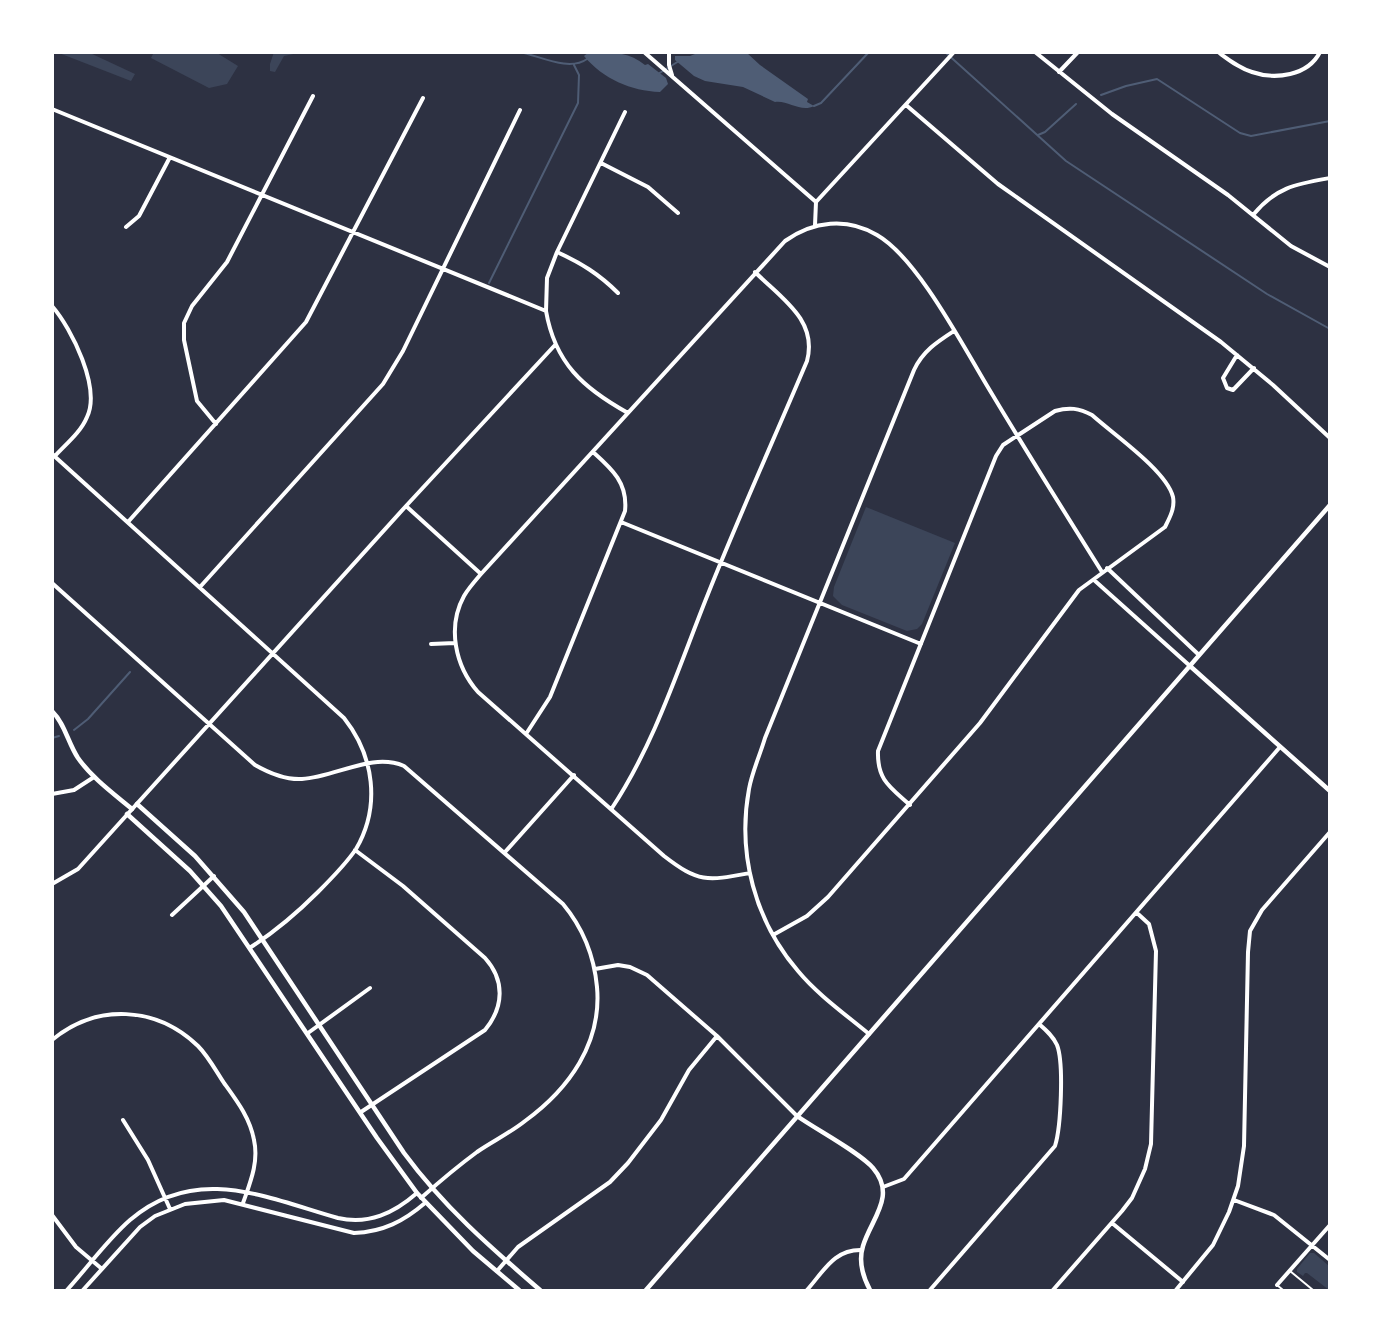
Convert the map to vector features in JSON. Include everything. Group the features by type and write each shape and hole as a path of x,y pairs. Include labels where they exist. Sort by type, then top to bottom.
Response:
{"street":[{"path":"644,52 671,73 816,202"},
{"path":"669,52 671,73"},
{"path":"1035,52 1112,114 1253,215 1291,246 1330,267"},
{"path":"1058,72 1078,52"},
{"path":"1220,53 1244,69 1273,76 1303,70 1316,60 1320,52"},
{"path":"815,225 816,202 953,53"},
{"path":"216,424 197,401 184,340 184,323 192,306 222,272 312,96"},
{"path":"128,522 302,328 423,98"},
{"path":"906,105 998,184 1112,263 1254,368 1330,438"},
{"path":"52,109 169,159 546,311"},
{"path":"200,587 384,384 403,351 520,110"},
{"path":"625,112 557,252 547,278 546,311 555,345 566,364 582,382 611,404 628,413"},
{"path":"126,227 139,216 169,159"},
{"path":"601,163 648,187 678,212"},
{"path":"1253,215 1278,191 1297,184 1330,178"},
{"path":"750,873 711,880 687,872 664,856 470,682 458,659 455,643 458,613 464,596 481,574 785,241 799,231 815,225 846,224 859,227 879,236 916,273 954,331 1102,572"},
{"path":"557,252 580,262 601,276 618,293"},
{"path":"612,808 629,782 653,733 720,564 809,351 810,341 803,321 755,272"},
{"path":"52,306 72,334 90,385 91,401 83,424 54,455 344,718 361,743 368,764 372,782 370,810 367,825 355,850 333,877 296,914 251,947"},
{"path":"869,1034 797,970 774,935 755,892 750,873 746,840 750,788 765,738 920,357 933,345 954,331"},
{"path":"52,884 78,869 406,506 555,345"},
{"path":"1237,355 1223,378 1227,388 1233,390 1254,368"},
{"path":"774,935 818,908 910,805 980,722 1079,590 1165,527 1172,513 1173,506 1173,498 1168,485 1159,472 1092,415 1083,411 1064,408 1055,411 1003,445 996,456 878,752 878,766 882,777 889,787 910,805"},
{"path":"526,734 550,697 567,651 621,522 626,499 622,483 614,472 593,452"},
{"path":"646,1290 1330,505"},
{"path":"406,506 481,574"},
{"path":"621,522 720,564 921,644"},
{"path":"1107,568 1199,655"},
{"path":"1094,580 1330,792"},
{"path":"52,583 245,758 277,775 303,779 383,761 404,766 505,852 573,916 586,939 595,969 598,1000 592,1034 579,1065 568,1080 540,1110 478,1151 421,1198"},
{"path":"431,644 455,643"},
{"path":"52,710 62,725 78,758 94,776 132,809"},
{"path":"883,1188 904,1179 1280,747"},
{"path":"505,852 574,775"},
{"path":"52,794 74,790 94,776"},
{"path":"137,804 195,856 244,912 404,1153 432,1189 458,1218 540,1290"},
{"path":"127,814 190,871 221,906 251,947 421,1198 473,1251 519,1290"},
{"path":"1176,1290 1213,1244 1234,1200 1241,1174 1244,1146 1250,931 1262,910 1330,832"},
{"path":"355,850 403,886 485,958 496,972 501,993 498,1012 485,1030 361,1112"},
{"path":"172,915 214,876"},
{"path":"1053,1290 1132,1198 1147,1163 1151,1144 1156,951 1149,924 1137,913"},
{"path":"595,969 618,965 640,970 717,1036 797,1116 866,1161 878,1174 883,1188 882,1206 862,1250 862,1268 870,1290"},
{"path":"308,1033 370,988"},
{"path":"52,1040 79,1022 120,1014 151,1017 175,1027 186,1035 200,1048 245,1113 250,1126 256,1156 254,1171 243,1203"},
{"path":"930,1290 1055,1146 1060,1124 1060,1066 1057,1046 1039,1024"},
{"path":"497,1271 505,1260 533,1235 610,1182 628,1163 661,1120 689,1070 717,1036"},
{"path":"123,1120 148,1160 170,1209"},
{"path":"67,1290 130,1220 165,1198 198,1188 223,1188 247,1192 338,1218 354,1220 386,1215 417,1193"},
{"path":"83,1290 140,1227 170,1209 206,1200 243,1203 354,1233 394,1225 426,1203"},
{"path":"1234,1200 1274,1215 1330,1260"},
{"path":"52,1215 76,1247 102,1269"},
{"path":"1112,1223 1183,1282"},
{"path":"1277,1286 1330,1225"},
{"path":"807,1290 840,1253 848,1250 862,1250"}],"lane":[{"path":"1290,1271 1313,1290"},
{"path":"1277,1286 1283,1290"}],"shaded area":[{"path":"154,52 217,53 238,66 227,84 209,88 151,58"},
{"path":"274,52 298,53 284,56 275,72 270,71"},
{"path":"589,52 611,52 632,57 645,65 648,64 666,78 668,84 660,92 639,89 618,82 600,71 584,56"},
{"path":"700,52 747,53 760,65 808,99 807,102 814,106 804,108 775,102 743,87 705,81 694,76 675,60 675,56 690,56"},
{"path":"59,53 90,53 135,74 131,81"},
{"path":"866,507 955,543 922,624 917,629 907,631 842,605 833,596 834,587"},
{"path":"1310,1253 1314,1253 1329,1266 1329,1290 1307,1273 1303,1276 1297,1272 1297,1269"}],"waterway":[{"path":"520,52 563,64 580,63 587,59"},
{"path":"814,106 821,103 869,52"},
{"path":"945,52 1066,161 1267,294 1330,329"},
{"path":"658,74 679,61"},
{"path":"489,283 578,103 579,75 574,65"},
{"path":"1101,95 1126,86 1157,79 1240,133 1251,136 1330,121"},
{"path":"1038,135 1045,132 1076,104"},
{"path":"74,730 88,719 130,672"},
{"path":"52,738 59,736"}]}
